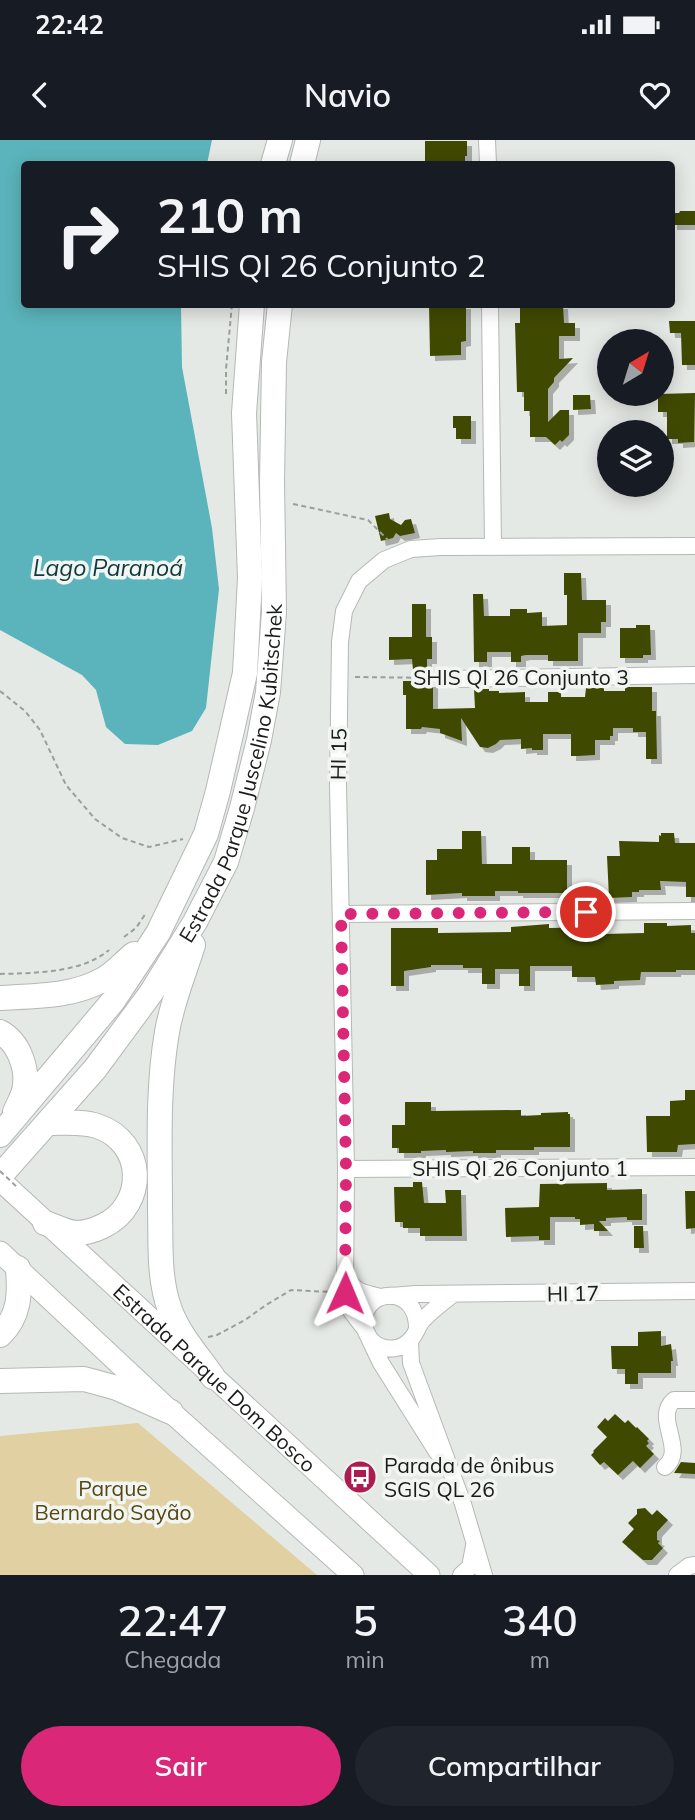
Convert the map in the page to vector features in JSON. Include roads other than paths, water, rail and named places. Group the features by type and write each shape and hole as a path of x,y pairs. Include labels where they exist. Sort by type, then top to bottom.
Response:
{"highway":[{"path":"275,161 280,140"},
{"path":"303,161 308,140"},
{"name":"Estrada Parque Juscelino Kubitschek","path":"6,1129 113,1001 158,933 206,834 245,673 250,578 244,413 252,308"},
{"name":"Estrada Parque Juscelino Kubitschek","path":"6,1181 48,1123 95,1069 151,993 195,922 226,862 243,808 268,692 274,612 272,481 274,362 279,308"},
{"path":"195,922 193,946 167,1031 162,1075 162,1281 170,1311 188,1343 214,1377"},
{"path":"0,998 65,993 90,985 105,978 158,933"},
{"path":"0,1032 17,1048 25,1070 24,1090 6,1129"},
{"path":"45,1223 77,1233 96,1229 115,1220 129,1203 135,1182 133,1162 127,1145 111,1132 95,1125 48,1123"},
{"path":"0,1335 8,1328 16,1312 19,1297 9,1260"},
{"path":"0,1381 84,1379 117,1388 172,1412"}],"main road":[{"name":"Estrada Parque Dom Bosco","path":"6,1181 45,1223 429,1575"},
{"path":"9,1260 353,1575"}],"street":[{"path":"488,140 488,161"},
{"path":"490,308 493,547"},
{"name":"HI 15","path":"453,1475 397,1389 351,1311 346,1285 338,785 340,642 344,611 359,581 384,559 411,549 695,546"},
{"name":"SHIS QI 26 Conjunto 3","path":"454,678 695,675"},
{"path":"341,914 695,911"},
{"name":"SHIS QI 26 Conjunto 1","path":"346,1169 695,1167"},
{"path":"346,1285 358,1291 402,1298 412,1306 417,1317 411,1363 453,1475 484,1575"},
{"name":"HI 17","path":"386,1297 416,1294 695,1291"},
{"path":"386,1297 373,1302 364,1318 367,1334 379,1347 390,1349 401,1347 414,1335 430,1312 452,1295"},
{"path":"665,1467 674,1454 666,1413 669,1405 674,1400 695,1400"},
{"path":"461,1575 470,1567 474,1540"},
{"path":"677,1575 695,1565"}],"water":[{"name":"Lago Paranoá","path":"0,140 212,140 208,161 21,161 21,308 181,308 182,367 212,528 219,589 206,708 192,731 158,745 125,744 106,727 96,690 82,675 0,630"}],"place":[{"name":"Parada de ônibus SGIS QL 26","path":"360,1477"}],"park label":[{"name":"Parque Bernardo Sayão","path":"113,1500"}]}
